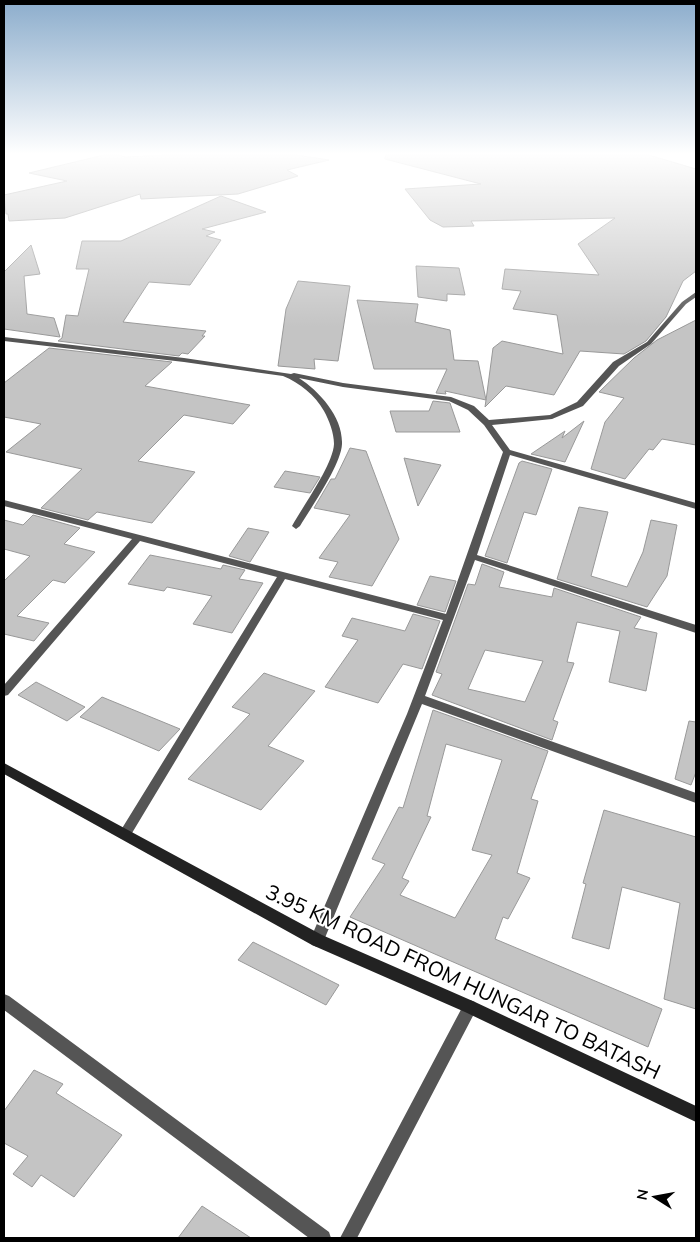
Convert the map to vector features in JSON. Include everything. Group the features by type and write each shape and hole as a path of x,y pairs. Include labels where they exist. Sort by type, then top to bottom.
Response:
{"street":[{"path":"487,423 552,417 580,404 616,364 649,343 684,303 696,294"},
{"path":"4,339 184,360 285,374 343,385 451,399 471,408 487,423 507,452 696,506"},
{"path":"285,374 297,378 320,399 334,422 338,446 332,463 296,526"},
{"path":"317,940 420,698 507,452"},
{"path":"4,503 138,536 282,577 449,618"},
{"path":"4,692 138,536"},
{"path":"471,556 551,580 629,608 696,629"},
{"path":"125,834 282,577"},
{"path":"420,698 696,798"},
{"name":"3.95 KM ROAD FROM HUNGAR TO BATASH","path":"4,768 317,940 470,1006 696,1114"},
{"path":"4,1001 323,1238"},
{"path":"348,1238 470,1006"}],"building":[{"path":"6,211 87,211 65,218 9,221 8,214 6,214"},
{"path":"188,211 266,212 202,229 215,232 206,236 221,240 190,285 149,282 123,322 206,331 202,336 205,336 188,354 182,353 179,356 58,341 62,338 66,315 78,316 89,269 76,269 82,241 121,241"},
{"path":"423,211 696,211 696,271 683,281 666,317 646,341 624,354 580,351 554,395 506,386 485,407 493,348 502,341 563,354 557,315 513,309 521,291 502,289 505,269 599,275 578,244 615,218 471,221 474,226 443,227 430,220"},
{"path":"31,245 40,274 24,276 27,314 54,318 60,337 4,329 4,272"},
{"path":"416,266 459,268 465,295 447,294 447,301 418,297"},
{"path":"298,281 350,286 338,361 314,359 315,369 278,366 286,309"},
{"path":"357,300 418,304 415,322 450,330 454,360 478,361 486,400 445,391 446,394 436,393 447,369 374,369"},
{"path":"696,320 696,445 662,439 653,450 649,449 625,479 591,469 605,422 624,398 599,392 634,358 657,340"},
{"path":"49,348 172,362 145,386 250,405 233,424 184,415 138,461 195,472 152,523 97,512 88,520 41,508 82,469 6,452 41,424 4,417 4,383"},
{"path":"433,401 450,403 460,432 396,432 390,411 429,411"},
{"path":"584,421 565,462 531,454 565,431 562,438"},
{"path":"350,448 366,451 399,539 372,586 329,577 338,562 319,558 350,515 314,508 331,479 335,479"},
{"path":"404,458 441,465 418,506"},
{"path":"522,461 552,469 536,515 524,512 507,563 485,556 519,463"},
{"path":"285,471 320,477 310,493 274,487"},
{"path":"579,507 608,512 591,576 627,587 643,552 651,520 677,525 667,576 647,607 557,579"},
{"path":"33,515 80,528 64,544 95,552 65,583 53,580 17,616 49,623 34,641 4,634 4,581 30,556 4,549 4,520 23,525"},
{"path":"248,528 269,532 250,562 229,556"},
{"path":"150,555 221,569 223,565 245,570 239,579 263,583 232,633 193,624 212,596 167,587 164,591 128,584"},
{"path":"482,564 504,572 499,587 552,597 554,588 641,617 634,628 657,633 646,691 609,682 620,631 577,622 567,662 574,663 553,720 558,722 552,740 432,695 442,674 436,672 468,584 475,585","holes":["485,650 543,661 525,702 468,689"]},
{"path":"430,576 456,581 445,612 417,605"},
{"path":"413,614 440,621 422,669 403,664 378,703 325,687 358,640 342,636 352,618 405,631"},
{"path":"264,673 315,691 268,746 304,761 261,810 188,779 250,714 232,707"},
{"path":"36,682 85,707 67,721 18,695"},
{"path":"102,697 180,729 159,751 80,717"},
{"path":"433,710 548,751 531,799 538,801 517,873 530,878 508,919 503,917 495,939 662,1009 648,1047 350,917 385,864 372,859 399,807 403,808","holes":["446,744 502,760 472,850 492,855 455,918 400,895 409,881 402,878 431,817 427,816"]},
{"path":"689,721 696,722 696,772 691,785 675,779"},
{"path":"604,810 696,837 696,1009 664,999 680,903 622,887 609,949 572,938 586,884 583,883"},
{"path":"253,942 339,985 326,1005 238,960"},
{"path":"34,1070 63,1084 56,1093 122,1135 74,1197 41,1175 32,1187 13,1174 28,1156 4,1143 4,1111"},
{"path":"202,1206 251,1238 178,1238"}]}
